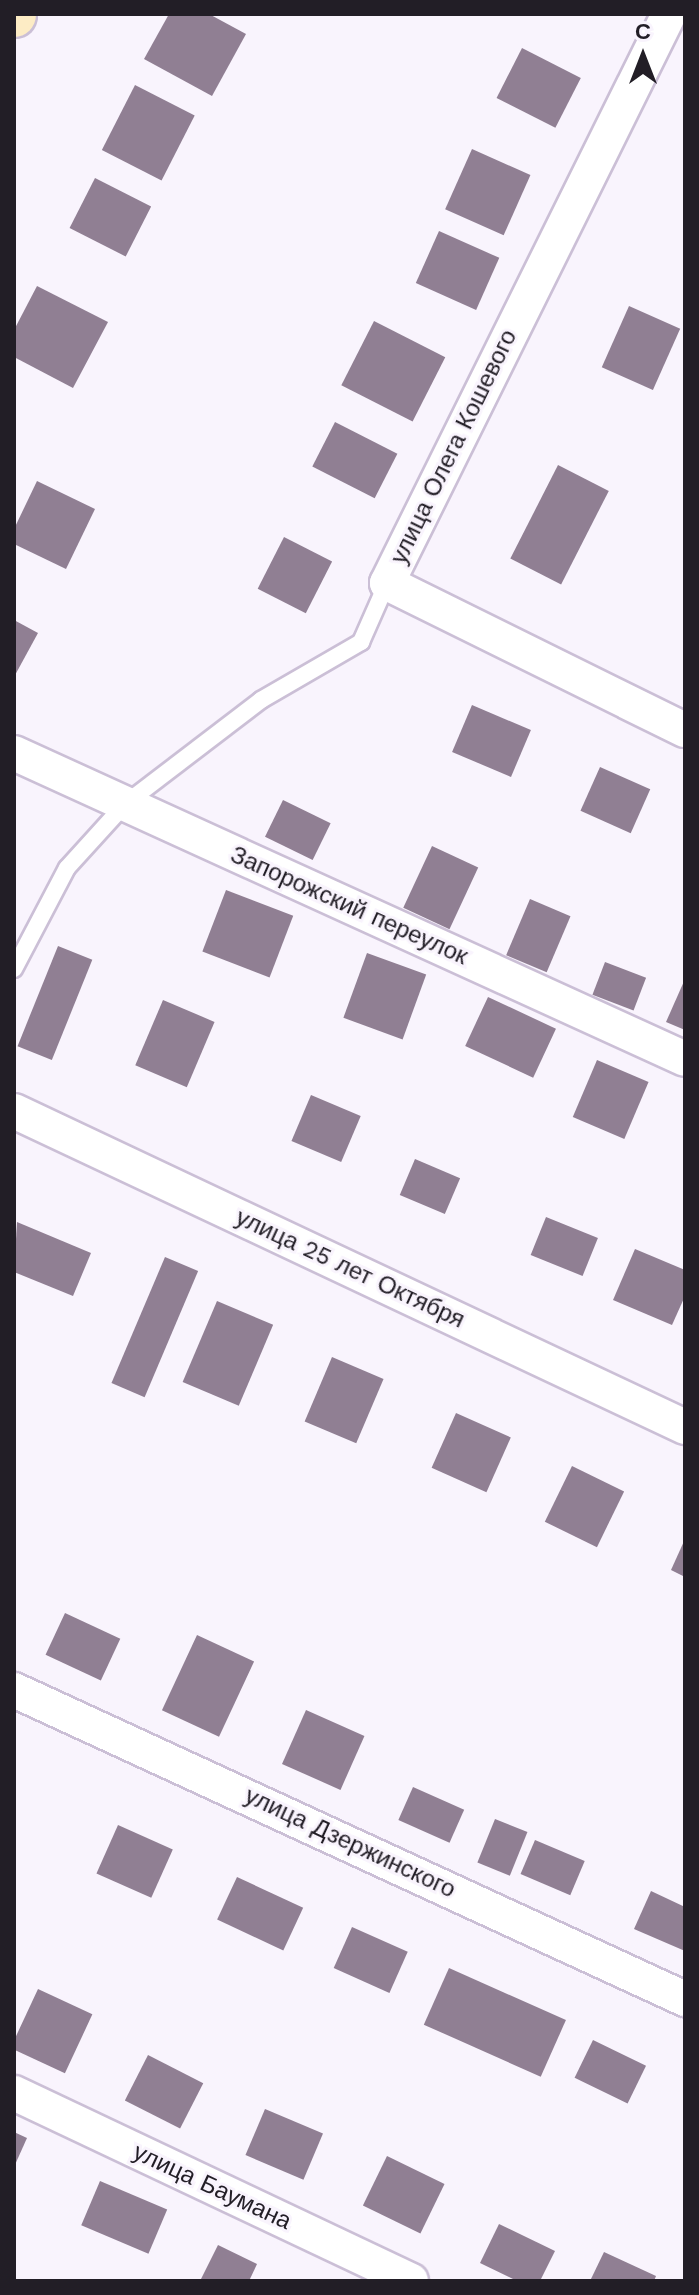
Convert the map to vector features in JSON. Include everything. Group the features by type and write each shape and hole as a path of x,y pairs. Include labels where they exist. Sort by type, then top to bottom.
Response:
{"street":[{"name":"улица Олега Кошевого","path":"669,14 387,583 685,730"},
{"name":"Запорожский переулок","path":"14,753 685,1059"},
{"name":"улица 25 лет Октября","path":"14,1111 685,1427"},
{"name":"улица Дзержинского","path":"14,1690 685,1999"},
{"name":"улица Баумана","path":"14,2093 411,2281"}],"lane":[{"path":"14,969 67,868 125,804 261,700 361,642 387,583"}],"building":[{"path":"169,14 209,14 246,34 212,96 144,59"},
{"path":"522,48 581,78 555,128 497,98"},
{"path":"135,85 195,115 162,180 102,150"},
{"path":"472,149 530,175 504,235 445,209"},
{"path":"95,178 151,207 126,256 70,228"},
{"path":"439,231 499,258 476,310 416,283"},
{"path":"37,286 108,322 73,388 14,357 14,330"},
{"path":"629,306 680,329 653,390 602,367"},
{"path":"374,321 445,357 413,421 341,385"},
{"path":"335,422 397,454 375,498 312,467"},
{"path":"558,465 609,491 561,584 510,559"},
{"path":"37,481 95,509 66,569 14,544 14,529"},
{"path":"284,537 332,562 306,613 258,589"},
{"path":"14,620 38,633 14,677"},
{"path":"472,705 531,730 511,777 452,752"},
{"path":"600,767 650,789 631,833 580,811"},
{"path":"283,800 331,823 313,860 265,837"},
{"path":"432,846 478,868 449,929 403,908"},
{"path":"226,890 293,916 270,977 202,952"},
{"path":"530,899 571,916 547,972 506,955"},
{"path":"58,946 92,960 52,1060 18,1046"},
{"path":"367,953 426,975 403,1039 343,1018"},
{"path":"605,962 646,978 634,1010 592,995"},
{"path":"685,979 685,1030 666,1022"},
{"path":"488,997 556,1029 533,1078 465,1046"},
{"path":"163,1000 215,1022 187,1087 135,1065"},
{"path":"597,1060 649,1082 624,1139 573,1117"},
{"path":"311,1095 361,1116 341,1162 291,1141"},
{"path":"415,1159 460,1178 445,1214 400,1195"},
{"path":"546,1217 598,1238 583,1276 531,1255"},
{"path":"17,1222 91,1253 73,1296 14,1272"},
{"path":"635,1249 685,1270 685,1296 672,1325 613,1300"},
{"path":"165,1257 198,1271 145,1397 111,1383"},
{"path":"217,1301 273,1325 239,1406 183,1382"},
{"path":"332,1357 384,1379 356,1443 305,1421"},
{"path":"456,1413 511,1437 486,1492 432,1468"},
{"path":"572,1466 624,1491 597,1547 545,1522"},
{"path":"685,1539 685,1577 671,1570"},
{"path":"65,1613 120,1639 101,1680 46,1655"},
{"path":"197,1635 254,1662 219,1737 162,1710"},
{"path":"306,1710 364,1736 340,1790 282,1764"},
{"path":"413,1787 464,1810 450,1843 398,1820"},
{"path":"495,1819 527,1832 510,1876 477,1863"},
{"path":"118,1825 173,1849 151,1898 96,1873"},
{"path":"535,1840 585,1861 570,1895 521,1874"},
{"path":"237,1877 303,1908 283,1950 217,1920"},
{"path":"651,1891 685,1907 685,1951 634,1929"},
{"path":"352,1927 408,1952 389,1993 334,1968"},
{"path":"449,1968 566,2020 541,2077 424,2025"},
{"path":"38,1989 92,2014 65,2073 14,2050 14,2040"},
{"path":"593,2040 646,2066 628,2104 575,2078"},
{"path":"148,2055 203,2083 180,2129 125,2100"},
{"path":"265,2109 323,2134 303,2180 245,2155"},
{"path":"14,2132 27,2138 14,2167"},
{"path":"387,2156 445,2184 420,2233 363,2205"},
{"path":"100,2181 167,2210 148,2254 81,2225"},
{"path":"499,2224 555,2251 540,2281 517,2281 480,2263"},
{"path":"218,2245 257,2264 249,2281 200,2281"},
{"path":"604,2252 656,2276 654,2281 590,2281"}]}
